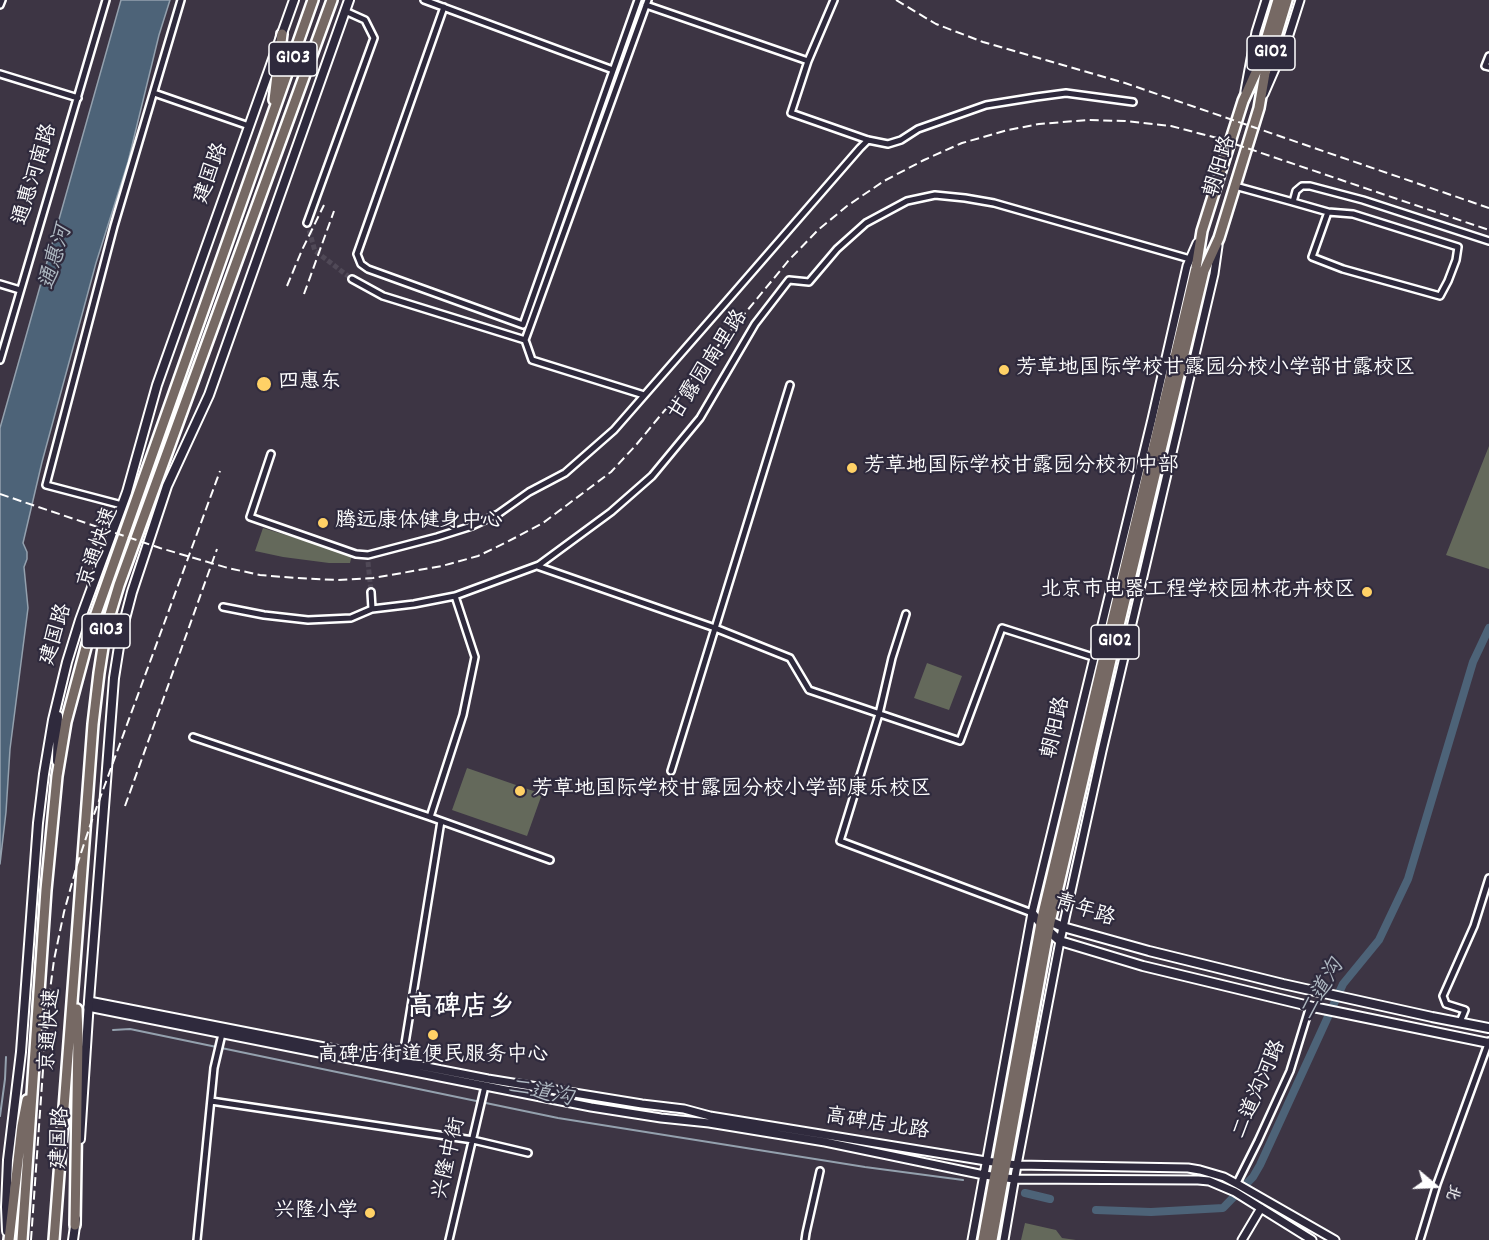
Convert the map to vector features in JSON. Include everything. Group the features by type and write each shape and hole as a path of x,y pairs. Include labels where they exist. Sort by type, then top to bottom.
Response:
{"highway":[{"name":"京通快速","path":"22,1240 46,890 57,776 66,722 92,625 314,0"},
{"name":"京通快速","path":"54,1240 93,724 106,628 123,574 332,0"},
{"path":"312,55 337,0"},
{"name":"朝阳路","path":"992,1240 999,1177 996,1162 1046,924 1120,621 1202,231 1243,101 1257,70 1278,0"},
{"name":"朝阳路","path":"1173,361 1204,271 1219,238 1259,108 1265,73 1287,0"},
{"path":"272,117 282,34"},
{"path":"74,972 78,1038 75,1225"},
{"path":"8,1240 22,1126 36,1057"},
{"name":"朝阳路","path":"983,1240 999,1177"}],"main road":[{"name":"建国路","path":"8,1240 6,1207 8,1161 21,1052 38,823 53,720 80,620 122,505 157,385 294,0"},
{"name":"建国路","path":"73,1240 114,678 121,634 132,592 167,486 208,395 349,0"},
{"path":"57,776 58,699"},
{"name":"青年路","path":"1032,913 1046,924 1060,941 1154,969 1311,1007 1489,1042"},
{"name":"青年路","path":"1046,924 1359,1001 1489,1028"}],"street":[{"path":"0,5 2,0"},
{"name":"通惠河南路","path":"0,360 106,0"},
{"path":"122,505 46,484 111,236 181,0"},
{"path":"424,0 613,70"},
{"path":"444,7 357,254 361,264 368,269 523,325 638,0"},
{"path":"834,0 808,60 791,112 867,140 888,144 901,140 918,129 986,105 1036,97 1066,93 1133,102"},
{"name":"朝阳路","path":"1243,101 1256,32 1266,0"},
{"name":"朝阳路","path":"1259,108 1287,41 1300,0"},
{"path":"644,395 532,360 525,340 647,2 808,60"},
{"path":"307,223 374,38 365,20 345,11"},
{"path":"1489,56 1485,66 1489,67"},
{"path":"0,74 78,98"},
{"path":"154,93 249,126"},
{"path":"271,454 250,518 356,554 368,555 410,545 472,526 498,514 529,492 565,473 614,430 867,140"},
{"path":"1235,186 1328,212 1353,214 1458,247 1456,260 1440,296 1343,269 1312,257 1328,212"},
{"path":"1293,202 1296,191 1302,186 1310,186 1363,200 1489,241"},
{"name":"甘露园南里路","path":"223,607 308,620 351,618 372,609 455,596 537,566 611,512 652,476 700,418 755,324 789,280 809,282 837,249 866,223 907,201 936,195 984,201 1191,259"},
{"name":"朝阳路","path":"972,1240 984,1175 996,1162 1032,913 1152,419 1173,361 1187,266 1202,231"},
{"name":"朝阳路","path":"1004,1240 1063,927 1214,274 1219,238"},
{"path":"352,279 383,296 525,340"},
{"path":"0,284 20,290"},
{"path":"1173,361 1192,366"},
{"path":"671,771 790,385"},
{"path":"368,555 368,562"},
{"path":"537,566 715,628 790,658 809,690 960,741 1002,628 1093,657"},
{"path":"370,592 372,609"},
{"path":"430,817 463,716 475,657 455,596"},
{"path":"906,614 892,658 879,714 840,841 1032,913"},
{"path":"193,738 430,817 550,860"},
{"path":"402,1062 441,821"},
{"path":"1460,1022 1465,1010 1446,1004 1443,996 1474,926 1489,878"},
{"name":"高碑店北路","path":"89,1004 222,1034 485,1087 625,1113 709,1123 825,1142 984,1175 1014,1179 1209,1181 1235,1192 1312,1240"},
{"name":"高碑店北路","path":"89,1004 488,1079 996,1162 1017,1165 1188,1168 1211,1173 1238,1184 1335,1240"},
{"name":"二道沟河路","path":"1238,1184 1290,1071 1311,1007"},
{"path":"197,1240 216,1059 222,1034"},
{"path":"1420,1240 1437,1184 1489,1042"},
{"name":"兴隆中街","path":"449,1240 485,1087"},
{"path":"211,1101 472,1140 528,1153"},
{"path":"805,1240 820,1171"},
{"path":"1242,1240 1261,1208"}],"green space":[{"path":"1489,446 1489,569 1446,555"},
{"path":"263,528 352,555 350,563 329,563 255,551"},
{"path":"927,663 962,676 949,710 914,698"},
{"path":"467,768 542,794 527,836 452,810"},
{"path":"1025,1223 1056,1230 1062,1238 1076,1240 1021,1240"}],"water":[{"name":"通惠河","path":"121,0 170,0 159,35 128,162 96,263 42,462 23,543 27,552 24,567 28,608 10,749 0,864 0,428"}],"waterway":[{"name":"二道沟","path":"1096,1210 1151,1212 1223,1208 1253,1177 1343,984 1379,940 1408,879 1473,662 1489,628"},
{"name":"二道沟","path":"113,1030 130,1029 558,1118 865,1167 963,1180"},
{"name":"二道沟","path":"0,1116 6,1057"},
{"name":"二道沟","path":"1025,1193 1050,1199"}],"tunnel":[{"path":"307,223 315,251 352,279"},
{"path":"368,562 371,592"}],"railway":[{"path":"896,0 936,24 983,42 1125,83 1489,208"},
{"path":"0,494 160,548 260,575 337,580 373,578 442,566 478,556 543,523 611,472 789,260 818,230 847,206 884,181 962,143 1039,124 1088,120 1171,126 1217,138 1489,230"},
{"path":"287,286 324,205"},
{"path":"304,294 334,211"},
{"path":"31,1240 47,1013 54,960 64,912 92,820 220,471"},
{"path":"125,806 217,549"}],"place":[{"name":"芳草地国际学校甘露园分校小学部甘露校区","path":"1004,370"},
{"name":"四惠东","path":"264,384"},
{"name":"芳草地国际学校甘露园分校初中部","path":"852,468"},
{"name":"腾远康体健身中心","path":"323,523"},
{"name":"北京市电器工程学校园林花卉校区","path":"1367,592"},
{"name":"芳草地国际学校甘露园分校小学部康乐校区","path":"520,791"},
{"name":"高碑店街道便民服务中心","path":"433,1035"},
{"name":"兴隆小学","path":"370,1213"}],"district":[{"name":"高碑店乡","path":"461,1010"}]}
